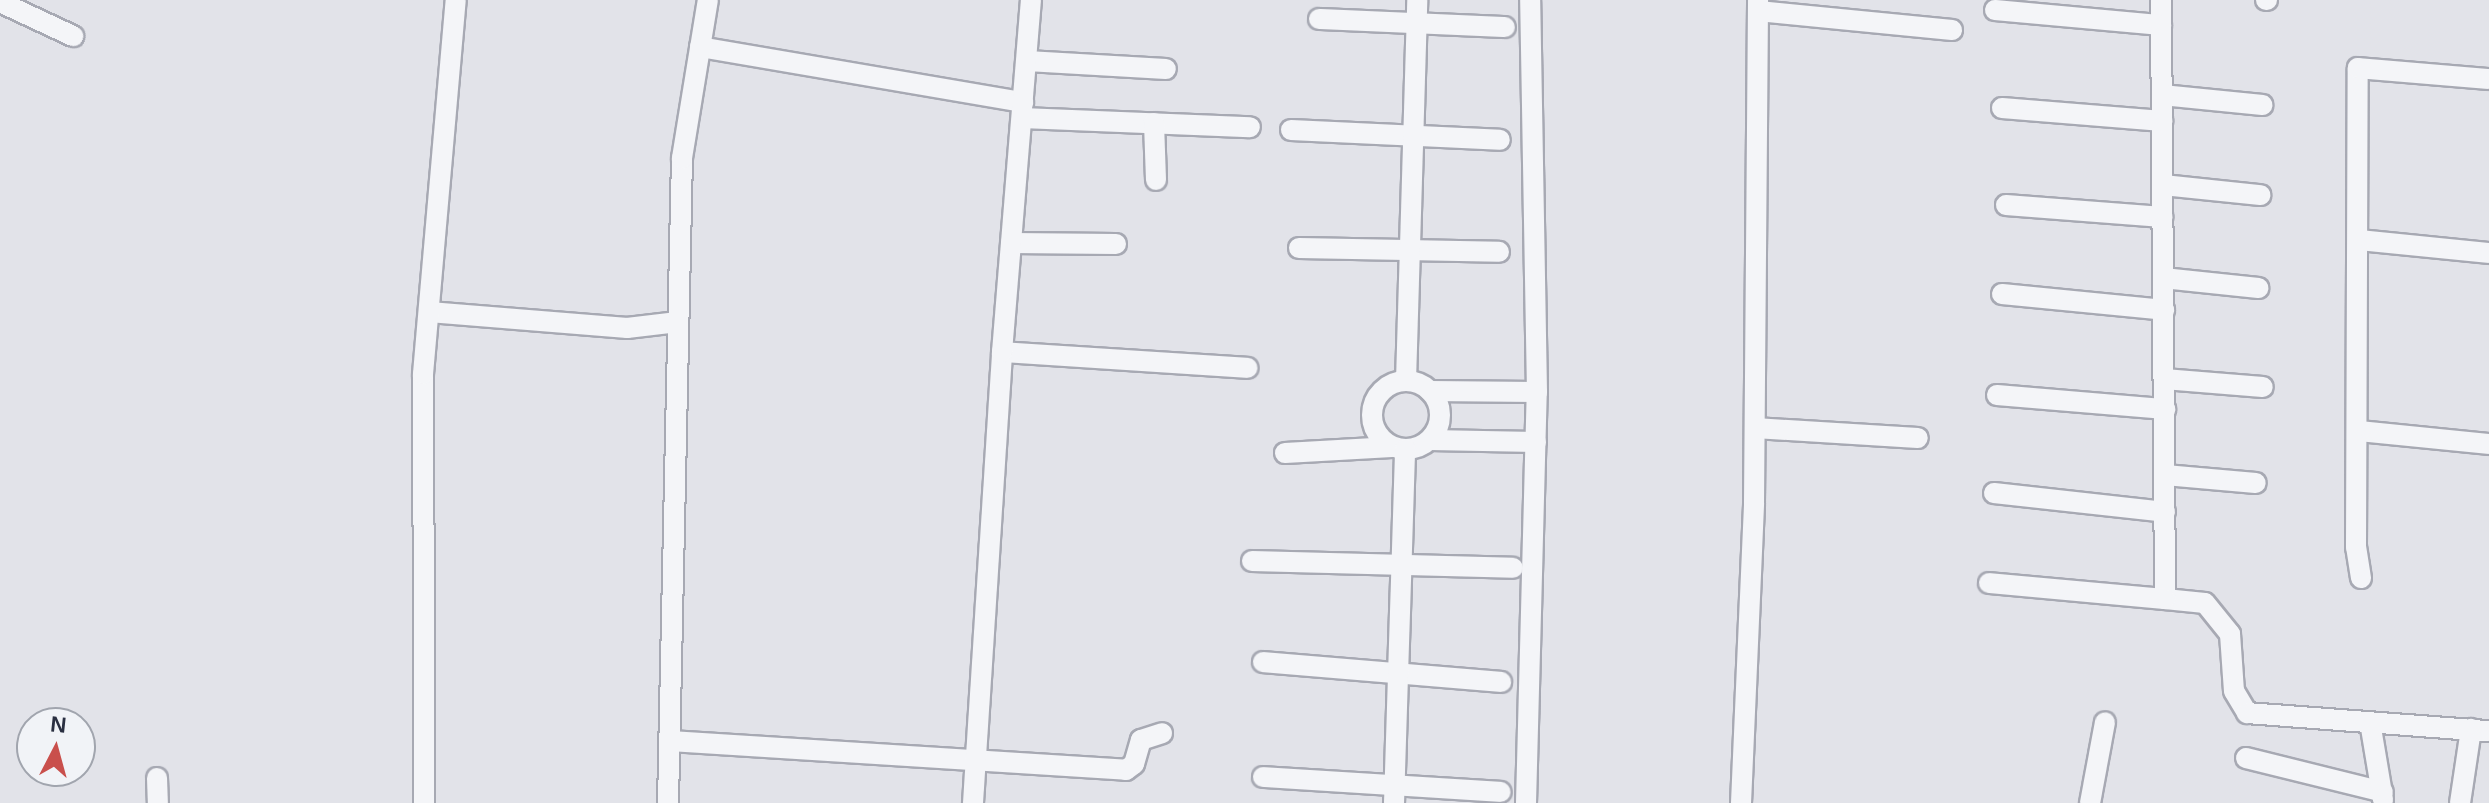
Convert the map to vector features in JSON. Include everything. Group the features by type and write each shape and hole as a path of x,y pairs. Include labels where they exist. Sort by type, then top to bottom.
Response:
{"street":[{"path":"424,803 421,466 429,312 456,0"},
{"path":"668,803 682,158 708,0"},
{"path":"973,803 1002,352 1031,0"},
{"path":"1406,381 1417,0"},
{"path":"1526,803 1537,392 1530,0"},
{"path":"2161,0 2165,599"},
{"path":"0,2 73,36"},
{"path":"1741,803 1755,428 1758,5 1952,30"},
{"path":"1995,10 2161,25"},
{"path":"1319,19 1505,27"},
{"path":"700,47 1022,110 1154,123 1250,127"},
{"path":"1027,61 1166,69"},
{"path":"2361,578 2356,547 2359,431 2358,68 2489,79"},
{"path":"2162,95 2263,105"},
{"path":"2002,108 2162,121"},
{"path":"1154,123 1156,180"},
{"path":"1291,130 1500,140"},
{"path":"2163,185 2260,195"},
{"path":"2006,205 2163,217"},
{"path":"2359,240 2489,253"},
{"path":"1011,243 1116,244"},
{"path":"1299,248 1499,252"},
{"path":"2163,278 2258,288"},
{"path":"2002,294 2164,310"},
{"path":"429,312 627,328 678,322"},
{"path":"1002,352 1247,368"},
{"path":"2164,379 2263,387"},
{"path":"1395,793 1402,563 1399,448 1374,428 1374,402 1381,391 1406,381 1430,391 1537,392"},
{"path":"1430,391 1440,416 1430,440"},
{"path":"1997,395 2165,409"},
{"path":"1755,428 1918,438"},
{"path":"2359,431 2489,444"},
{"path":"1285,453 1399,448 1430,440 1536,442"},
{"path":"2165,475 2256,483"},
{"path":"1994,493 2165,512"},
{"path":"1252,561 1513,568"},
{"path":"1989,583 2205,603 2230,634 2234,691 2247,713 2480,730 2460,803"},
{"path":"1263,662 1398,676 1501,682"},
{"path":"2090,803 2105,722"},
{"path":"2246,758 2383,798 2370,722"},
{"path":"670,741 977,764 1126,770 1134,764 1141,740 1162,733"},
{"path":"1263,777 1395,793 1501,792"},
{"path":"157,778 158,803"}]}
